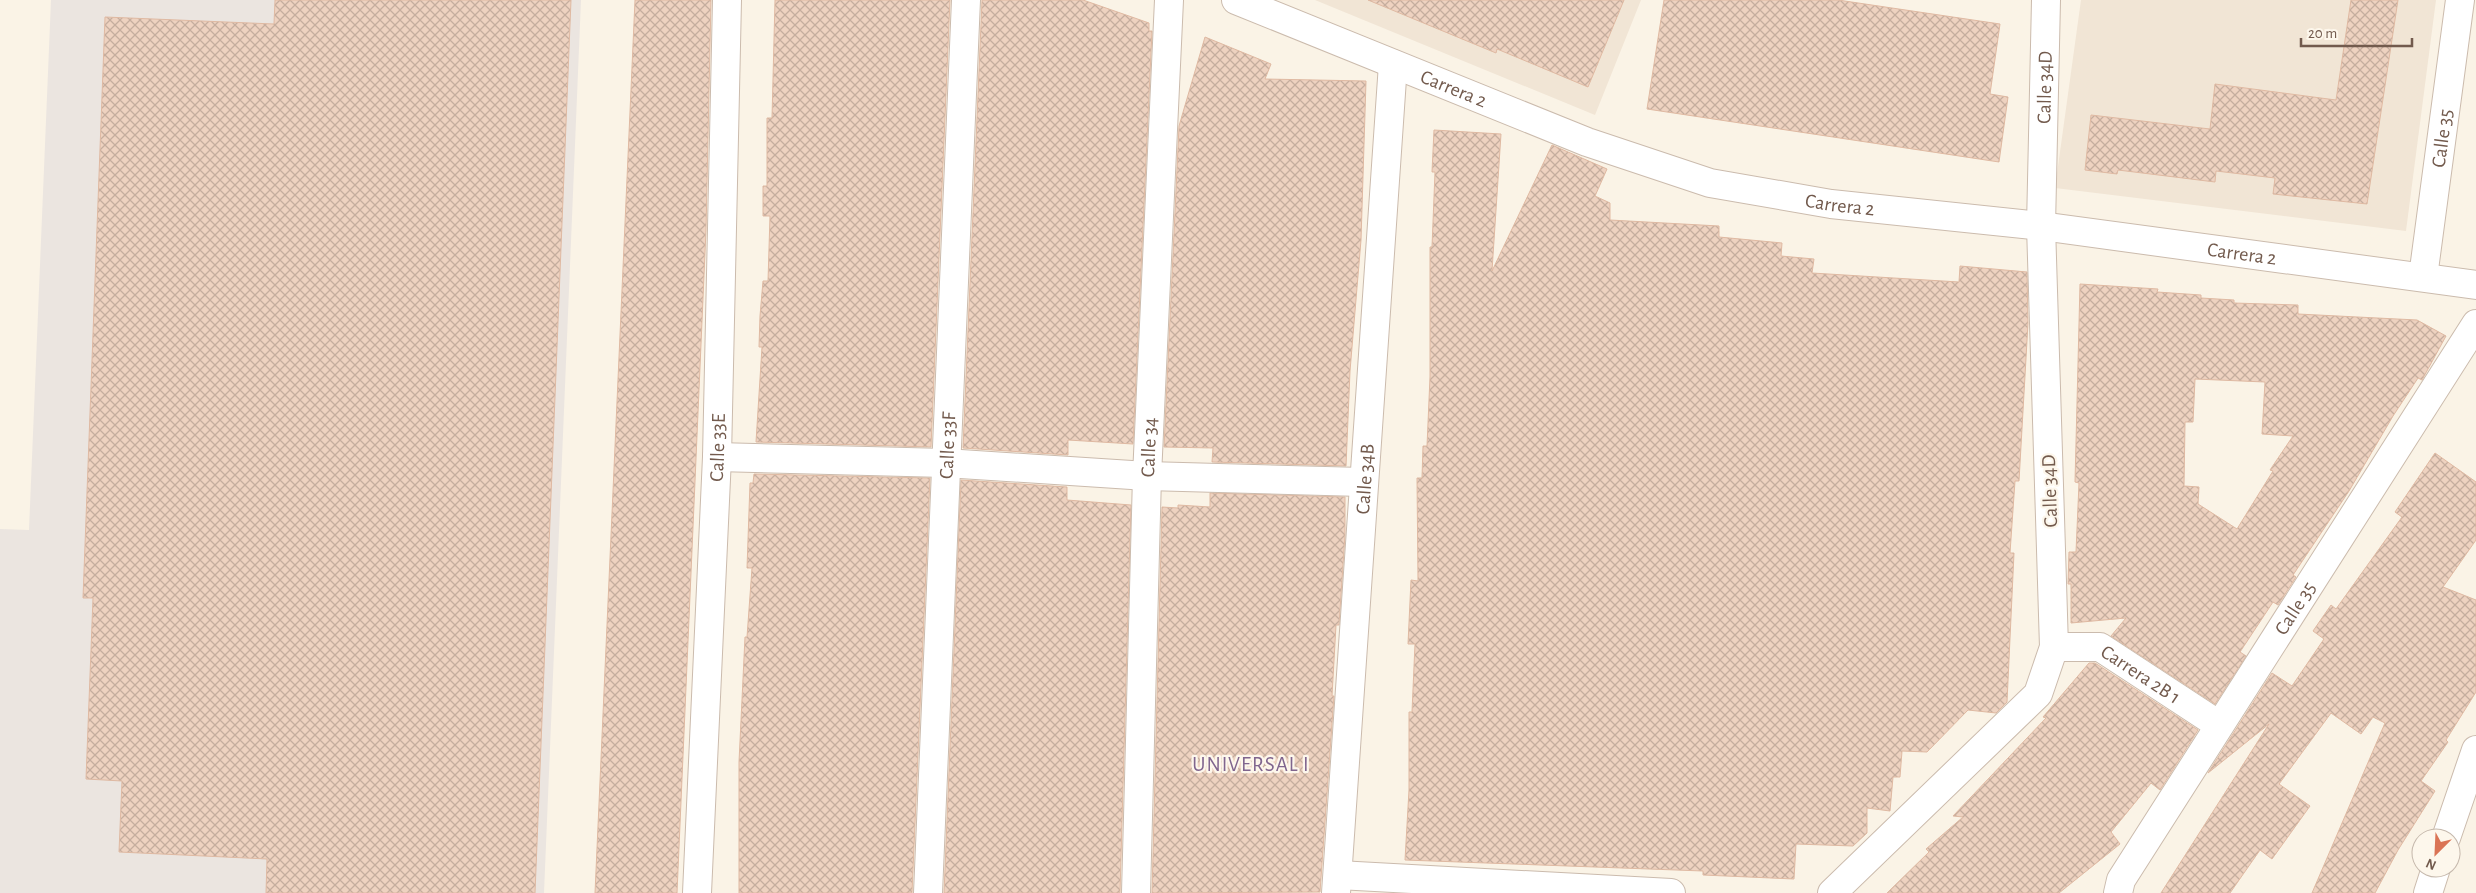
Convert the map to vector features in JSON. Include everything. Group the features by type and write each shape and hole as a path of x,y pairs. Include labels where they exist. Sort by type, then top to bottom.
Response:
{"street":[{"name":"Calle 33E","path":"697,893 717,457 727,0"},
{"name":"Calle 33F","path":"928,893 966,0"},
{"name":"Calle 34","path":"1136,893 1147,476 1169,0"},
{"name":"Carrera 2","path":"1236,0 1588,142 1710,183 1831,204 2041,226 2476,285"},
{"name":"Calle 34D","path":"1832,893 2038,694 2054,646 2041,226 2046,0"},
{"name":"Calle 35","path":"2423,277 2460,0"},
{"name":"Calle 34B","path":"1337,884 1362,482 1393,64"},
{"name":"Calle 35","path":"2115,889 2476,324"},
{"path":"717,457 946,463 1147,476 1362,482"},
{"name":"Carrera 2B 1","path":"2054,646 2100,647 2220,726"},
{"path":"2449,828 2476,750"},
{"path":"2428,893 2433,878"},
{"path":"1337,884 1671,893"}],"shaded area":[{"path":"51,0 581,0 544,893 0,893 0,529 29,530"},
{"path":"1315,0 1641,0 1595,115"},
{"path":"2081,0 2436,0 2406,231 2055,188"}],"building":[{"path":"275,0 571,0 535,893 266,893 267,859 119,852 122,781 86,779 93,598 83,598 105,17 274,24"},
{"path":"635,0 711,0 706,230 677,893 595,893"},
{"path":"775,0 950,0 931,447 756,442 762,347 759,347 760,316 763,281 768,281 770,216 763,216 763,186 767,186 767,118 772,118"},
{"path":"982,0 1083,0 1149,23 1149,31 1152,31 1133,444 1068,440 1068,455 963,448"},
{"path":"1368,0 1624,0 1588,87 1497,49 1496,53"},
{"path":"1664,0 1838,0 2000,24 1990,94 2008,97 1999,162 1647,109"},
{"path":"2351,0 2398,0 2367,204 2273,194 2275,178 2216,171 2215,182 2118,170 2117,174 2085,170 2091,115 2210,129 2215,84 2336,100"},
{"path":"1205,37 1271,64 1265,79 1366,81 1361,240 1350,371 1346,466 1212,462 1213,448 1164,447 1179,126"},
{"path":"1434,130 1501,134 1492,271 1552,145 1607,169 1595,196 1610,203 1610,220 1719,226 1719,237 1782,243 1781,256 1814,259 1812,273 1959,282 1960,266 2027,272 2028,323 2019,481 2015,481 2010,553 2014,553 2007,702 1996,713 1968,710 1927,752 1902,751 1900,777 1893,777 1890,811 1867,808 1867,833 1853,846 1796,844 1794,879 1703,875 1703,871 1405,860 1409,790 1409,712 1412,712 1415,644 1408,644 1411,580 1418,581 1417,478 1422,478 1423,446 1427,446 1430,377 1430,247 1432,247 1435,172 1432,172"},
{"path":"2080,284 2158,289 2157,292 2201,295 2201,298 2234,300 2234,303 2298,305 2298,314 2417,320 2446,336 2422,380 2418,378 2393,416 2349,491 2293,575 2296,577 2278,605 2273,602 2240,652 2246,656 2215,704 2111,636 2126,618 2071,623 2071,584 2068,584 2069,552 2076,552 2079,483 2075,482","holes":["2195,379 2265,382 2262,434 2293,436 2270,470 2273,471 2237,529 2198,504 2199,487 2184,486 2185,422 2193,422"]},
{"path":"2435,453 2476,482 2476,540 2443,587 2476,600 2476,692 2446,740 2448,742 2421,781 2435,791 2398,850 2375,893 2312,893 2385,723 2373,717 2361,734 2331,713 2279,784 2310,806 2272,859 2260,850 2230,893 2161,893 2269,724 2208,773 2272,673 2292,686 2324,639 2313,631 2331,605 2336,609 2402,517 2395,512"},
{"path":"754,474 930,478 912,893 739,893 739,762 745,637 747,637 752,568 747,568 750,483 753,483"},
{"path":"961,480 1067,487 1067,500 1131,505 1120,893 944,893"},
{"path":"1210,493 1345,497 1345,535 1339,625 1336,625 1332,696 1334,696 1320,892 1152,893 1162,507 1178,508 1178,505 1210,507"},
{"path":"2089,663 2095,663 2198,730 2160,790 2151,783 2111,832 2120,844 2059,893 1887,893 1929,852 1926,849 1963,817 1953,816 2046,718 2043,717"}],"district":[{"name":"UNIVERSAL I","path":"1251,764"}]}
